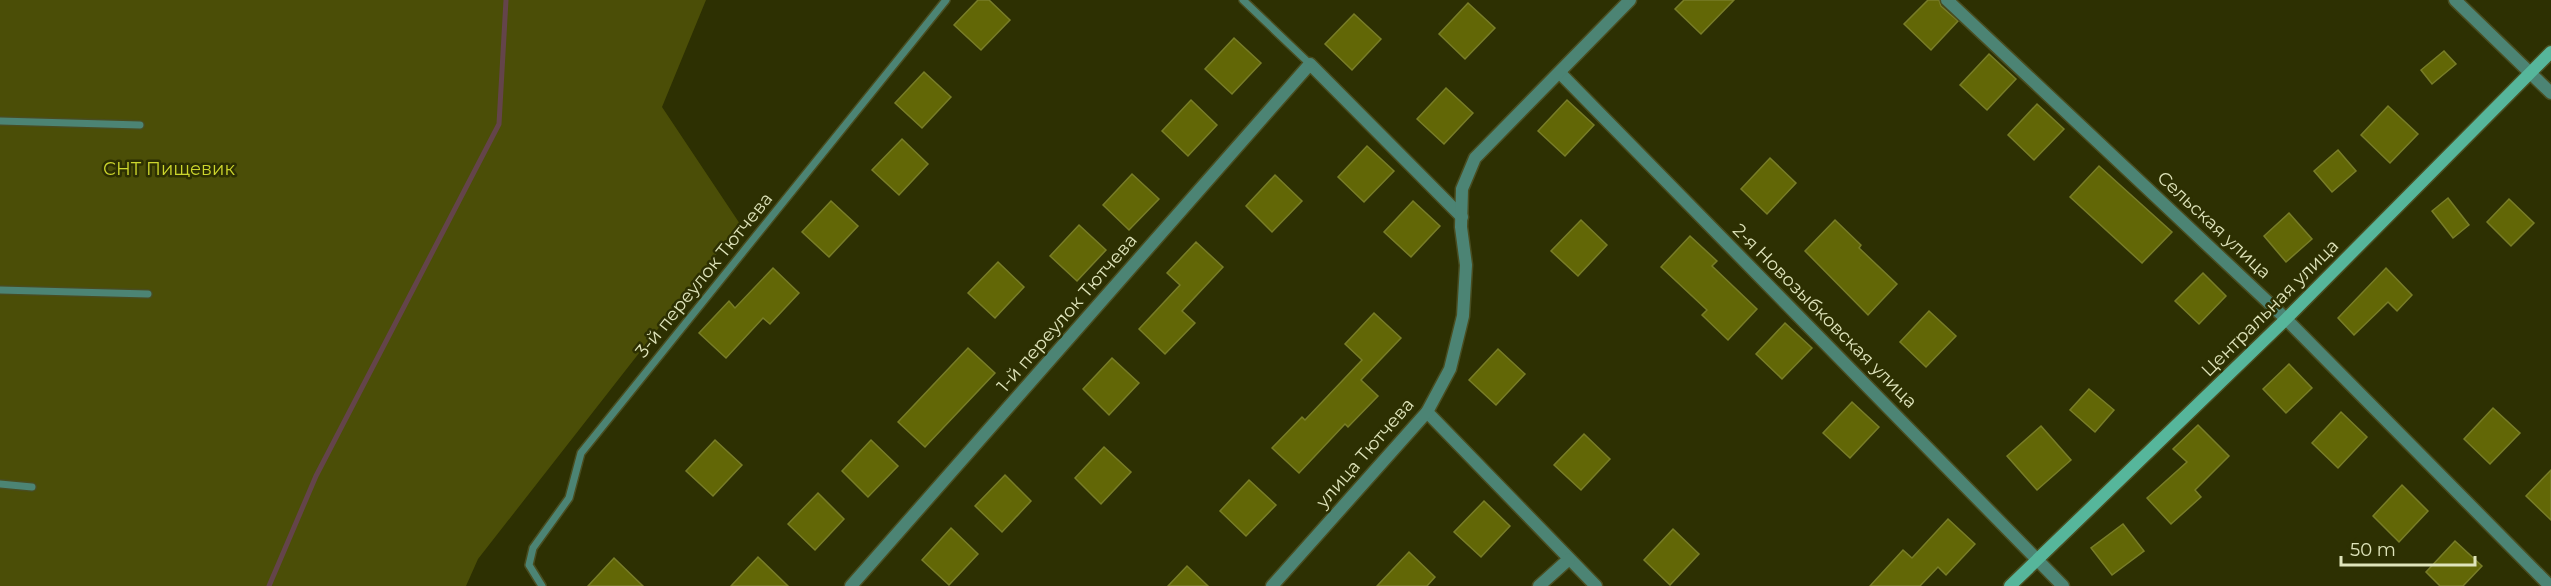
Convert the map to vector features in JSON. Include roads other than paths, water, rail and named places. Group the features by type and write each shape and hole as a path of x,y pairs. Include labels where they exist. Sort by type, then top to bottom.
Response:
{"street":[{"name":"улица Тютчева","path":"1272,586 1427,412 1450,369 1463,316 1466,265 1462,189 1475,158 1630,0"},
{"name":"Сельская улица","path":"1947,0 2286,318 2550,586"},
{"path":"2455,0 2551,93"},
{"name":"Центральная улица","path":"2010,586 2286,318 2551,52"},
{"path":"1310,64 1462,217"},
{"name":"1-й переулок Тютчева","path":"851,586 1310,64"},
{"name":"2-я Новозыбковская улица","path":"1560,73 2063,586"},
{"path":"1427,412 1596,586"},
{"path":"1539,586 1569,559"}],"lane":[{"name":"3-й переулок Тютчева","path":"542,586 530,566 533,548 569,498 581,453 946,0"},
{"path":"1242,0 1310,64"},
{"path":"0,121 140,125"},
{"path":"0,290 148,294"},
{"path":"0,484 32,487"}],"waterway":[{"path":"269,586 316,476 499,124 506,0"}],"park label":[{"name":"СНТ Пищевик","path":"169,169"}]}
